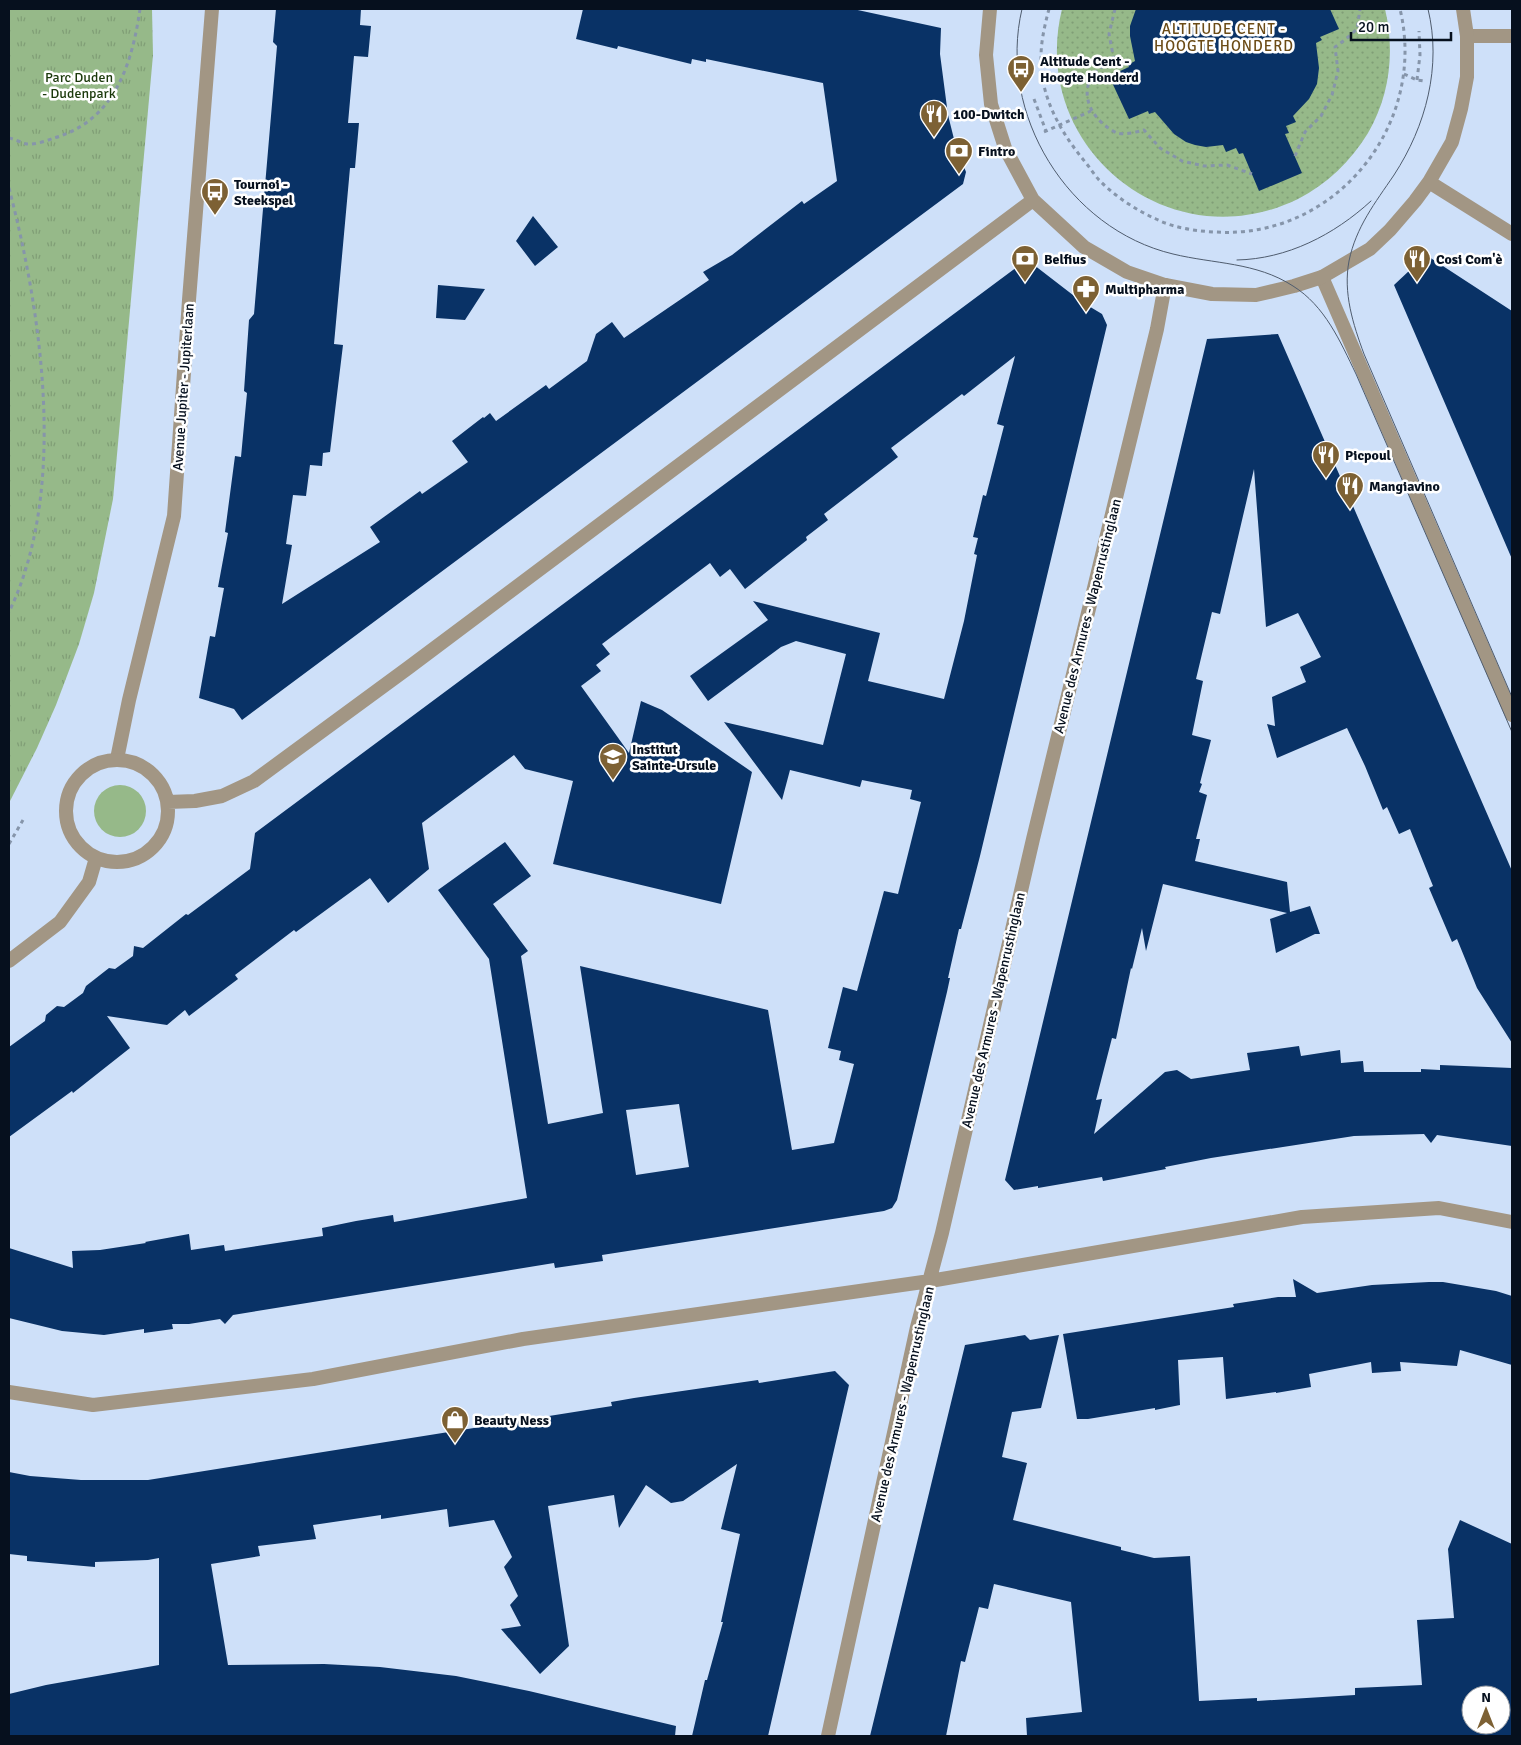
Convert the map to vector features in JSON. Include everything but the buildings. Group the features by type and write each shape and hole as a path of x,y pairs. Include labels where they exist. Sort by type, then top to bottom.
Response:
{"street":[{"name":"Avenue Jupiter - Jupiterlaan","path":"117,759 129,700 174,516 212,9"},
{"path":"990,9 986,55 990,104 1004,148 1033,200 1084,247 1126,272 1166,286 1212,294 1256,295 1322,277 1370,249 1416,201 1430,182 1452,142 1461,109 1467,77 1467,36 1463,9"},
{"path":"1467,36 1512,36"},
{"path":"1430,182 1512,234"},
{"path":"168,802 195,801 222,796 254,781 415,663 1033,200"},
{"path":"1322,277 1512,715"},
{"name":"Avenue des Armures - Wapenrustinglaan","path":"828,1736 917,1327 930,1281 1033,840 1166,286"},
{"path":"117,759 131,761 144,767 155,776 163,788 168,802 168,818 164,833 155,846 142,856 127,862 111,862 96,858 77,844 67,823 66,800 76,779 94,765 117,759"},
{"path":"9,961 60,922 89,882 96,858"},
{"path":"9,1392 93,1405 313,1379 523,1339 930,1281 1302,1217 1439,1208 1512,1222"}],"path":[{"path":"9,138 27,144 52,139 69,134 99,112 118,86 128,67 136,41 140,9"},
{"path":"1049,9 1041,57 1048,98 1059,126 1098,180 1141,212 1158,220 1190,230 1228,233 1244,232 1296,218 1327,201 1355,177 1373,155 1385,134 1398,102 1404,74 1404,32 1400,9"},
{"path":"1115,9 1109,34 1114,60 1100,68 1090,80 1087,96 1091,110 1099,121 1116,133 1131,133 1144,130 1160,148 1182,161 1204,166 1227,165 1252,174"},
{"path":"1295,156 1305,132 1321,116 1332,95 1338,71 1335,48 1357,29 1360,9"},
{"path":"1417,80 1420,55 1419,31"},
{"path":"1404,74 1424,81"},
{"path":"1034,100 1045,131 1091,110"},
{"path":"9,188 20,230 34,312 44,402 43,471 34,543 9,612"},
{"path":"9,844 24,820"}],"green space":[{"name":"Parc Duden - Dudenpark","path":"9,9 152,9 153,55 113,499 94,593 79,644 56,705 9,803"},
{"path":"1062,9 1385,9 1390,41 1386,88 1368,133 1354,153 1328,179 1309,193 1298,199 1249,215 1202,215 1158,203 1119,179 1088,146 1066,106 1057,59"},
{"path":"115,785 125,785 139,792 146,806 146,816 139,830 125,837 115,837 105,833 98,826 94,816 94,806 98,796 105,789"}],"tram line":[{"path":"1022,9 1017,49 1020,88 1031,126 1049,162 1072,193 1102,220 1135,241 1173,254 1264,272 1293,286 1304,294 1323,314 1344,349 1356,374 1512,732"},
{"path":"1428,9 1432,30 1432,74 1423,116 1405,156 1356,237 1347,273 1348,297 1364,354 1512,697"},
{"path":"1237,260 1256,259 1274,255 1309,243 1341,224 1371,201"}],"place":[{"name":"Altitude Cent - Hoogte Honderd","path":"1021,93"},
{"name":"100-Dwitch","path":"934,138"},
{"name":"Fintro","path":"959,175"},
{"name":"Tournoi - Steekspel","path":"215,216"},
{"name":"Belfius","path":"1025,283"},
{"name":"Cosi Com'è","path":"1417,283"},
{"name":"Multipharma","path":"1086,313"},
{"name":"Picpoul","path":"1326,479"},
{"name":"Mangiavino","path":"1350,510"},
{"name":"Institut Sainte-Ursule","path":"613,781"},
{"name":"Beauty Ness","path":"455,1444"}],"district":[{"name":"ALTITUDE CENT - HOOGTE HONDERD","path":"1224,38"}]}
